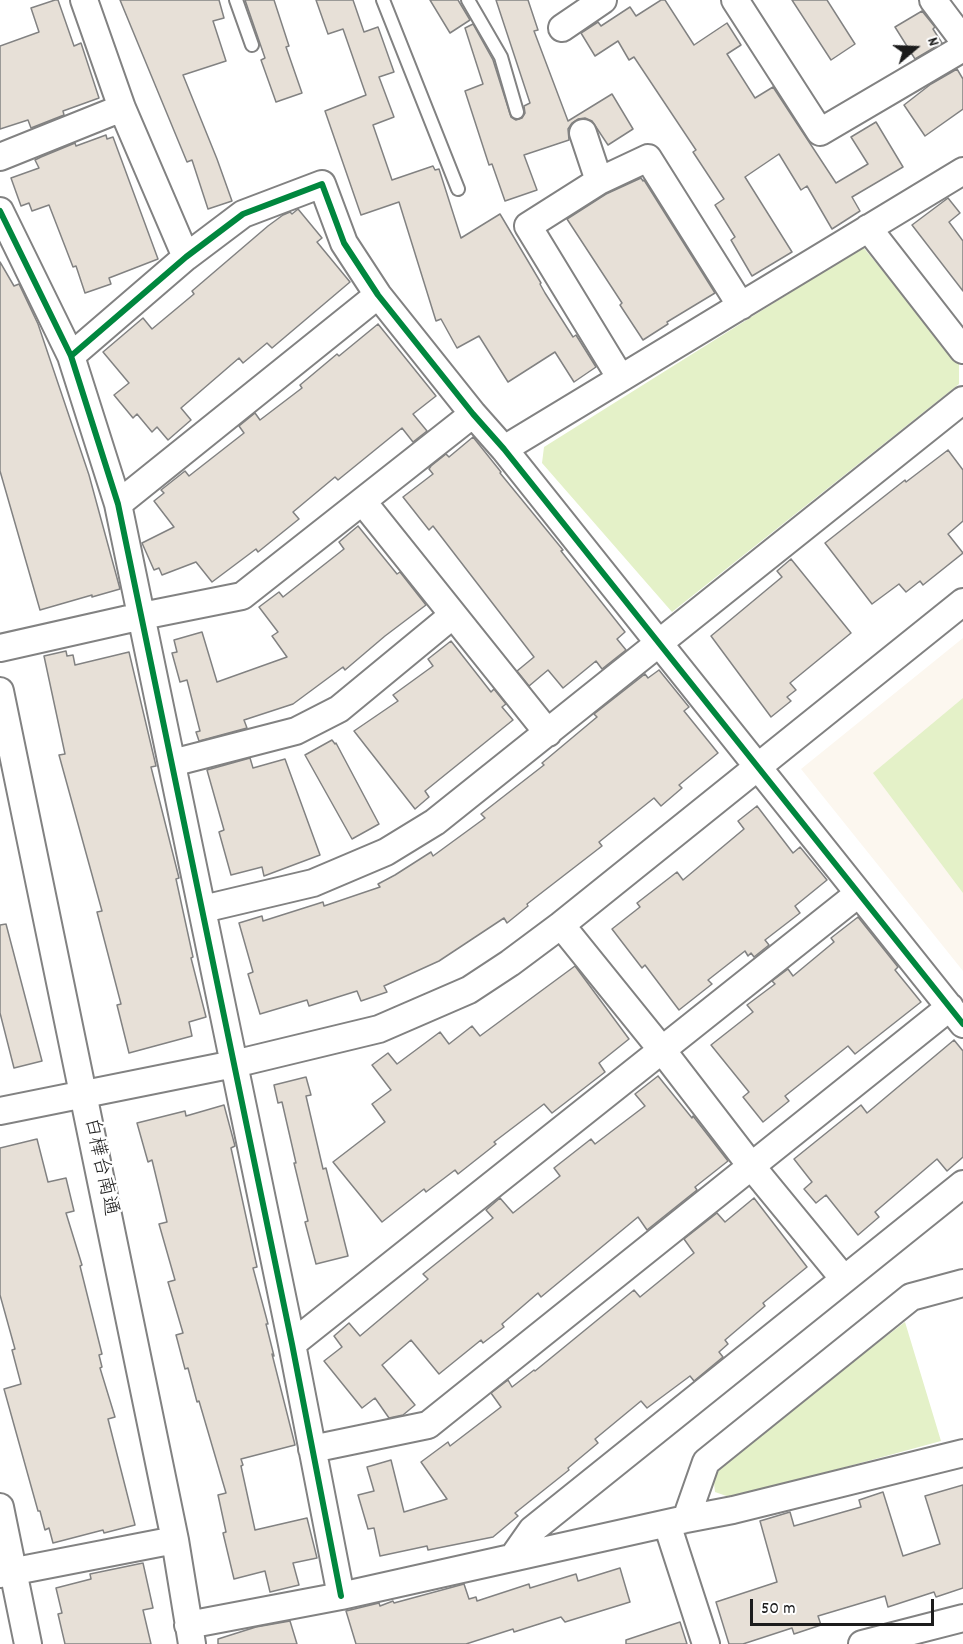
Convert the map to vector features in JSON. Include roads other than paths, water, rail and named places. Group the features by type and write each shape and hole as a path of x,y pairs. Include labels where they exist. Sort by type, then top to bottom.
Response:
{"street":[{"path":"84,0 122,108 186,256"},
{"path":"562,28 603,0"},
{"path":"735,0 820,132 963,48"},
{"path":"933,0 963,40"},
{"path":"0,157 122,108"},
{"path":"582,133 599,181"},
{"path":"620,377 528,226 599,181 648,158 741,306"},
{"path":"504,449 963,171"},
{"path":"71,356 186,256 243,214 322,184 344,243 378,295 473,414 504,449 956,1016 752,1167 428,1425 312,1449"},
{"path":"0,211 71,356 118,504 292,1344 341,1596"},
{"path":"868,228 963,350"},
{"path":"118,504 378,295"},
{"path":"203,909 313,883 386,852 435,822 963,400"},
{"path":"0,648 242,596 473,414"},
{"path":"363,502 548,733"},
{"path":"0,1111 234,1064 379,1029 469,990 561,925 963,602"},
{"path":"172,763 296,730 339,710 453,615"},
{"name":"白樺台南通","path":"0,691 175,1540 190,1634"},
{"path":"292,1344 858,894"},
{"path":"561,925 662,1050 752,1167 844,1279"},
{"path":"513,1557 532,1530 963,1184"},
{"path":"706,1644 676,1521 706,1462 911,1297 963,1283"},
{"path":"190,1634 341,1596 733,1510 963,1454"},
{"path":"0,1507 7,1573 28,1644"},
{"path":"7,1573 175,1540"},
{"path":"862,1644 963,1618"}],"lane":[{"path":"237,0 252,45"},
{"path":"383,0 458,189"},
{"path":"468,0 501,57 517,112"}]}
